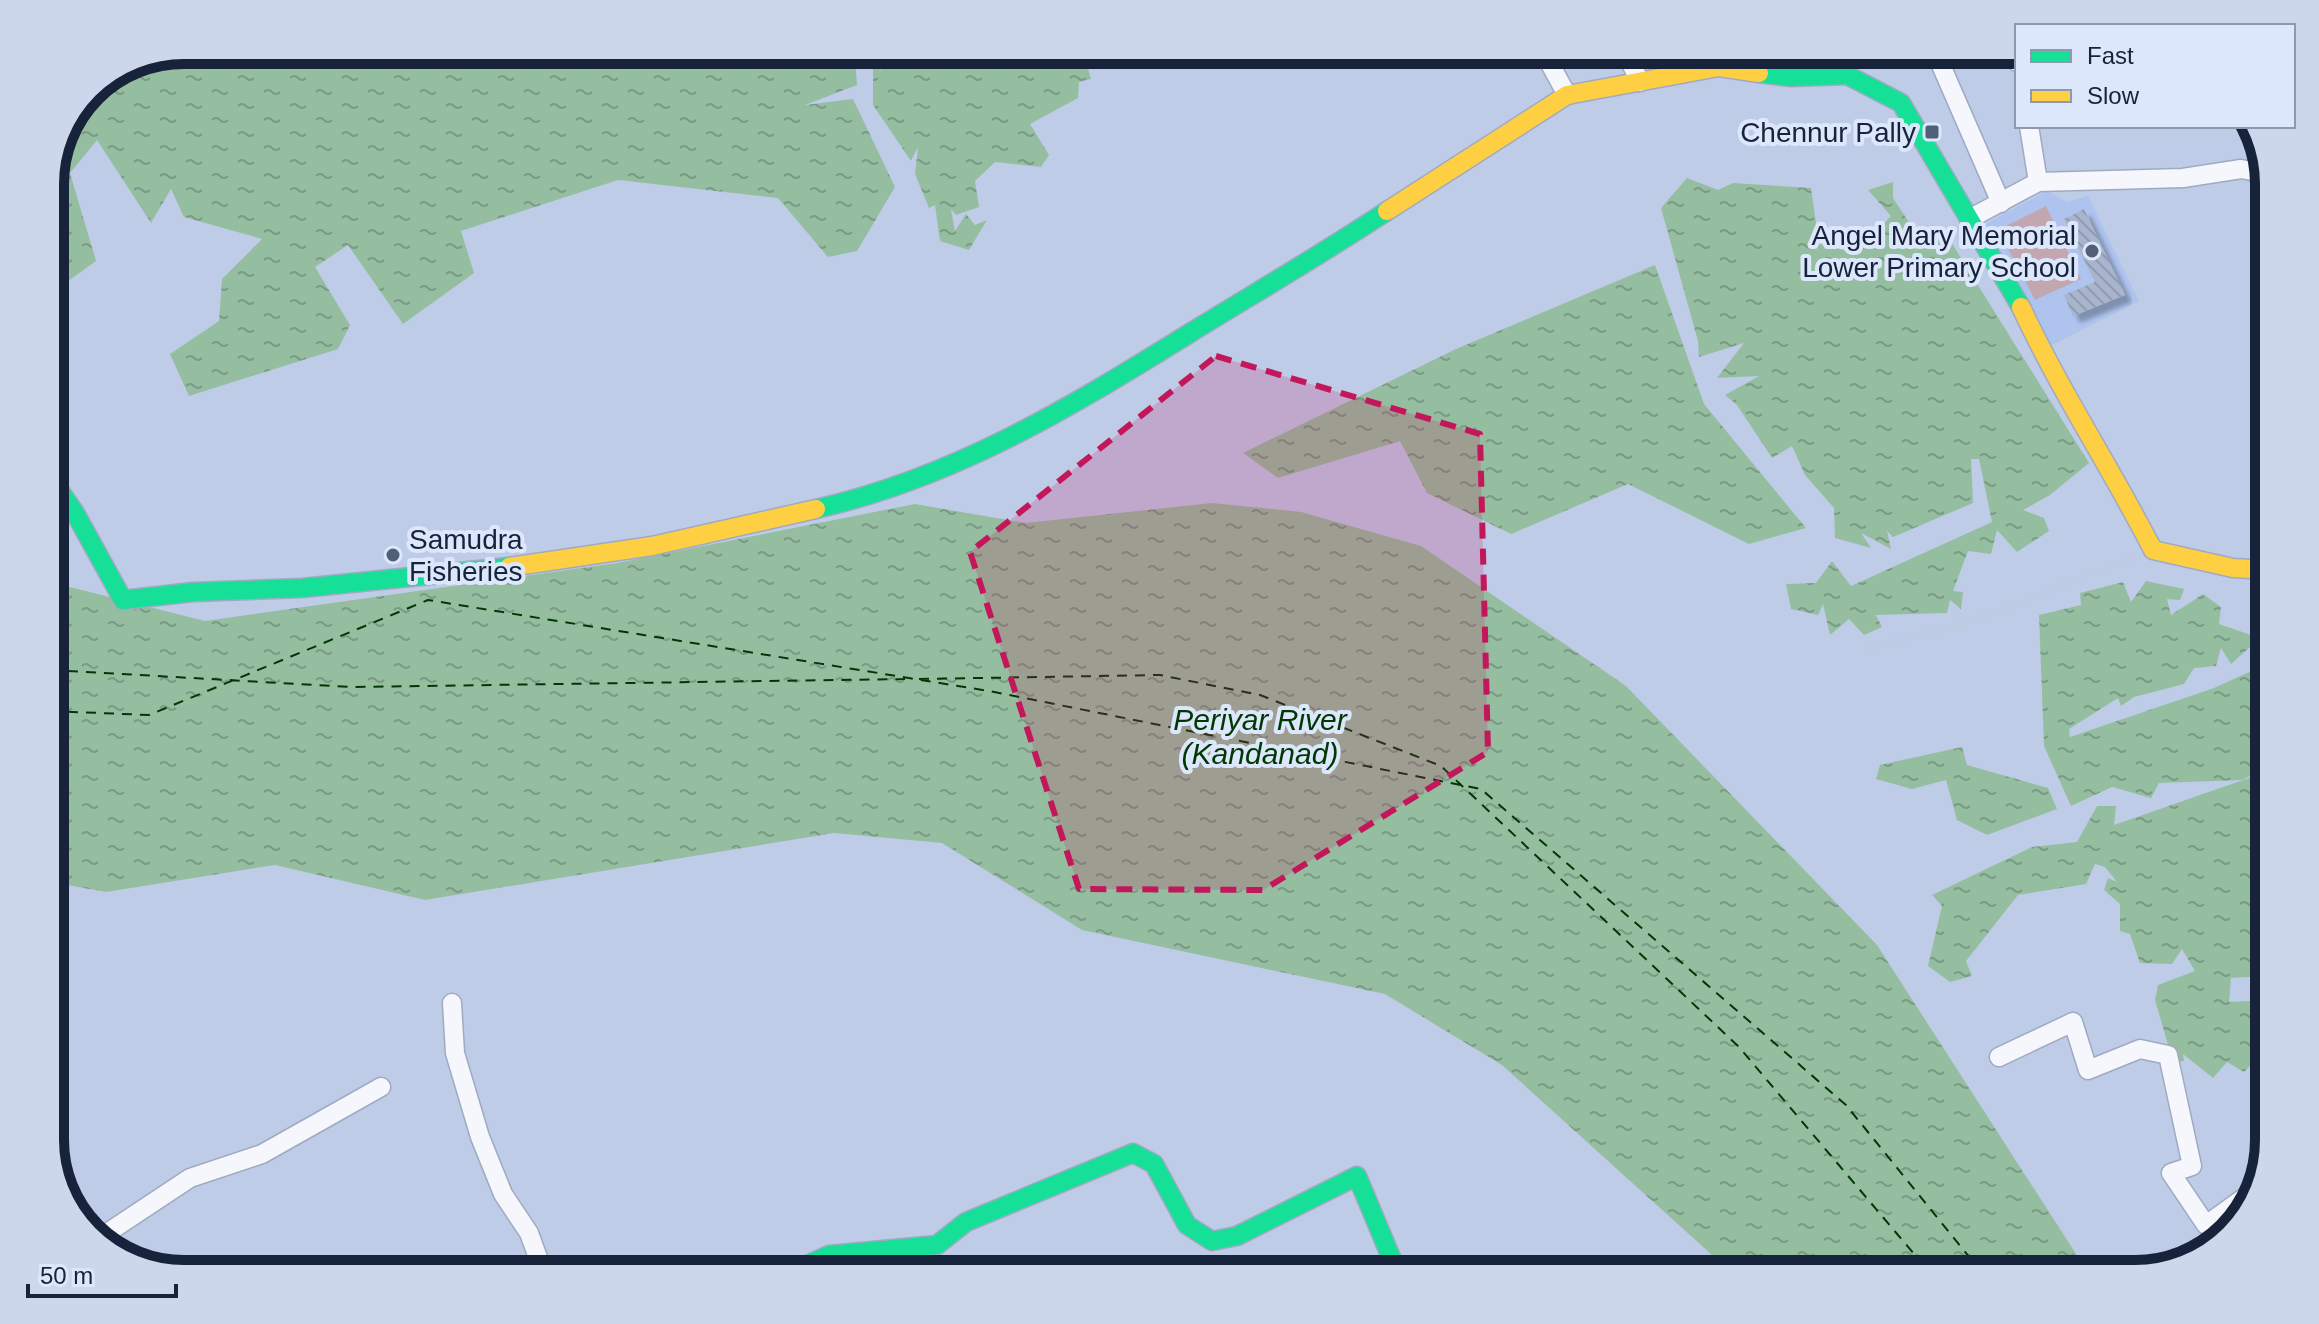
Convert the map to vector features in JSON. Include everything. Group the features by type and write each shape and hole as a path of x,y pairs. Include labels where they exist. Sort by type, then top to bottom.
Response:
{"street":[{"path":"1550,64 1567,95"},
{"path":"1631,64 1640,82"},
{"path":"1940,64 2001,203"},
{"path":"64,497 123,600 193,592 302,588 539,564 652,546 856,500 954,466 1053,418 1375,219 1453,166 1508,136 1567,95 1719,67 1791,77 1847,75 1901,103 2010,283 2044,356 2116,477 2153,550 2233,568 2255,569"},
{"path":"2029,128 2038,182"},
{"path":"1969,219 2038,182 2183,178 2241,169 2254,171"},
{"path":"452,1003 455,1053 480,1137 503,1194 529,1233 539,1260"},
{"path":"1999,1057 2073,1022 2088,1070 2140,1049 2168,1055 2192,1166 2171,1173 2206,1225 2237,1202"},
{"path":"108,1232 190,1178 262,1154 381,1087"},
{"path":"818,1260 829,1255 937,1245 966,1222 1133,1153 1154,1164 1187,1225 1212,1241 1237,1236 1357,1176 1392,1260"}],"path":[{"path":"1865,649 1972,622 2153,550"}],"highlighted area":[{"path":"1216,356 1480,434 1488,752 1263,890 1079,889 970,552"}],"shaded area":[{"path":"2047,191 2067,202 2088,196 2139,301 2050,346 1983,225"},
{"path":"2046,206 2081,279 2035,300 1998,230"}],"water":[{"path":"856,64 857,85 805,105 853,99 895,187 857,251 828,257 778,198 618,180 461,231 474,273 403,324 348,245 315,267 350,325 338,349 189,396 170,354 219,321 222,279 262,239 184,217 171,189 151,223 97,140 70,173 96,261 64,284 64,176 68,153 84,117 99,99 117,84 160,66"},
{"path":"873,64 878,64 882,72 880,64 1087,64 1091,79 1079,82 1078,98 1030,124 1049,155 1041,167 995,162 975,181 979,207 956,215 951,209 955,231 966,214 975,225 987,220 969,250 940,241 935,205 929,208 915,174 918,147 911,161 873,105"},
{"path":"1687,178 1718,190 1733,183 1811,188 1819,244 1856,253 1891,216 1868,190 1893,182 1893,198 1912,227 1915,251 1925,234 1946,234 2089,463 2050,495 2023,510 2044,518 2049,531 2017,552 1997,530 1991,554 1968,551 1953,591 1963,592 1961,609 1950,600 1947,613 1876,615 1882,627 1864,635 1849,619 1830,635 1823,604 1818,615 1791,609 1786,584 1816,583 1832,561 1851,586 1992,522 1979,459 1971,459 1973,503 1893,537 1887,531 1891,549 1861,533 1871,548 1835,538 1834,508 1805,475 1792,446 1772,458 1737,405 1725,395 1759,376 1717,378 1744,343 1699,357 1698,341 1661,208"},
{"path":"1655,265 1704,404 1806,528 1749,544 1628,484 1511,534 1427,493 1400,441 1278,478 1243,453 1456,349"},
{"name":"Periyar River (Kandanad)","path":"1212,503 1301,512 1421,546 1626,686 1877,945 2080,1260 1718,1260 1502,1065 1385,994 1082,930 942,843 834,833 425,900 275,865 106,892 64,884 64,586 205,621 617,563 915,504 1026,523"},
{"path":"2146,581 2184,589 2180,600 2167,599 2171,615 2203,594 2221,607 2219,624 2255,636 2255,642 2231,664 2221,648 2216,666 2194,668 2184,684 2134,697 2121,706 2118,698 2069,729 2070,737 2214,688 2255,669 2255,774 2242,780 2159,783 2151,798 2112,787 2071,806 2044,746 2039,615 2081,605 2080,593 2123,582 2131,602"},
{"path":"1962,747 1967,765 2048,788 2057,809 1987,835 1957,820 1946,780 1912,789 1876,779 1880,765"},
{"path":"2255,776 2255,977 2231,978 2229,1002 2255,1001 2255,1078 2253,1063 2244,1072 2227,1062 2213,1078 2183,1054 2184,1061 2173,1062 2155,1000 2158,985 2195,971 2182,949 2172,964 2140,963 2130,934 2120,931 2120,904 2104,890 2108,878 2117,882 2105,867 2095,864 2086,884 2018,895 1966,961 1972,976 1950,982 1928,966 1942,906 1932,895 2032,847 2077,842 2097,806 2116,806 2114,825"}],"building":[{"name":"Angel Mary Memorial Lower Primary School","path":"2084,209 2125,295 2073,316 2064,295 2095,282 2064,219"}],"ferry route":[{"path":"64,712 149,715 428,600 989,691 1481,789 1846,1105 1972,1260"},
{"path":"64,671 352,687 905,679"},
{"path":"919,679 1160,675 1260,695 1441,766 1739,1047 1919,1260"}],"traffic: fast":[{"path":"1759,73 1791,77 1847,75 1901,103 2021,307"},
{"path":"816,509 916,479 1010,437 1100,388 1387,211"},
{"path":"64,497 123,600 193,592 302,588 509,567"},
{"path":"818,1260 829,1255 937,1245 966,1222 1133,1153 1154,1164 1187,1225 1212,1241 1237,1236 1357,1176 1392,1260"}],"traffic: slow":[{"path":"1387,211 1567,95 1719,67 1759,73"},
{"path":"2021,307 2153,550 2233,568 2255,569"},
{"path":"509,567 652,546 816,509"}],"place":[{"name":"Chennur Pally","path":"1932,132"},
{"name":"Angel Mary Memorial Lower Primary School","path":"2092,251"},
{"name":"Samudra Fisheries","path":"393,555"}]}
